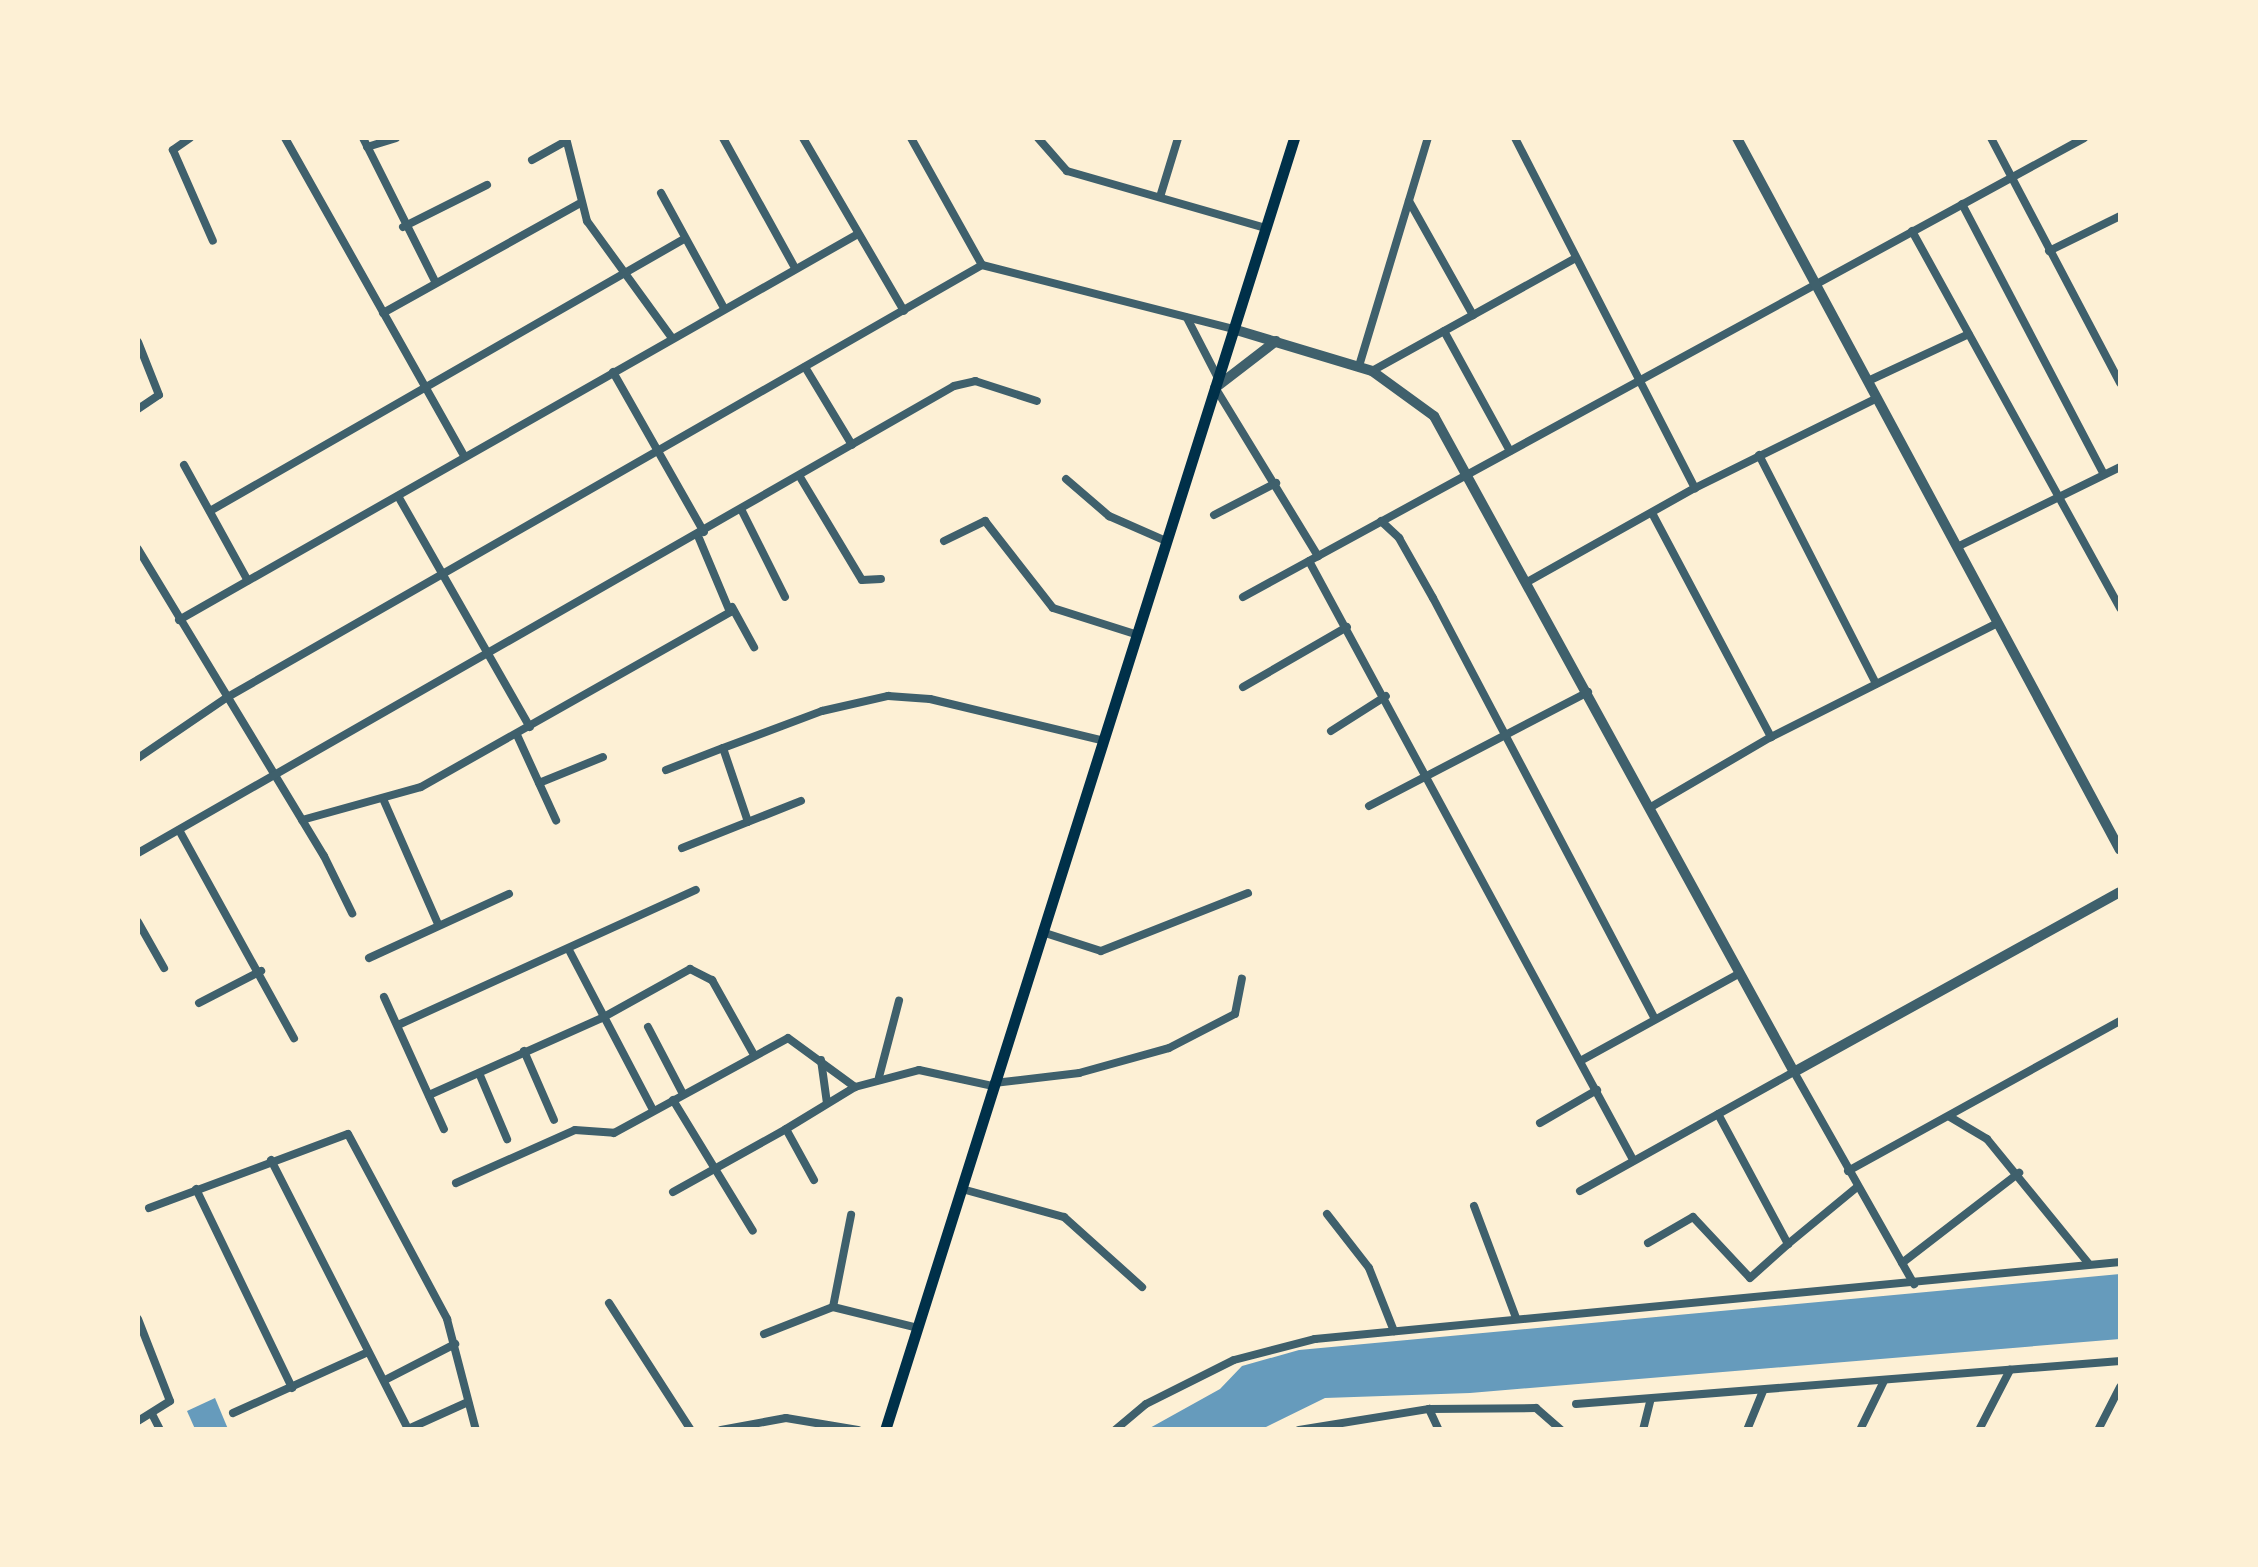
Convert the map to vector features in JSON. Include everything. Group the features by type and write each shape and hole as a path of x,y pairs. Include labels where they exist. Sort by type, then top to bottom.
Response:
{"main road":[{"path":"885,1430 914,1328 962,1189 1294,138"}],"street":[{"path":"190,138 173,150 213,242"},
{"path":"285,138 464,456"},
{"path":"363,138 403,226 436,283"},
{"path":"367,147 396,138"},
{"path":"723,138 795,268"},
{"path":"803,138 904,311"},
{"path":"911,138 982,265"},
{"path":"1038,138 1059,168 1266,228"},
{"path":"1160,197 1178,138"},
{"path":"1359,366 1428,138"},
{"path":"1515,138 1695,488"},
{"path":"1737,138 2120,850"},
{"path":"1991,138 2120,383"},
{"path":"1243,596 2084,138"},
{"path":"532,160 566,139 579,204 672,338"},
{"path":"403,226 488,184"},
{"path":"661,193 724,308"},
{"path":"1409,201 1473,315"},
{"path":"383,314 579,204"},
{"path":"383,314 579,204"},
{"path":"1962,204 2104,474"},
{"path":"2049,251 2120,216"},
{"path":"1912,231 2120,608"},
{"path":"179,620 858,234"},
{"path":"210,511 684,239"},
{"path":"1372,371 1576,258"},
{"path":"138,758 226,698 982,265 1276,341 1372,371 1434,416 1529,582 1856,1188 1914,1284"},
{"path":"1188,318 1217,383 1318,556"},
{"path":"1444,331 1510,450"},
{"path":"1868,381 1969,334"},
{"path":"1217,383 1276,341"},
{"path":"138,342 159,395 138,409"},
{"path":"806,367 852,445"},
{"path":"613,372 701,534 754,647"},
{"path":"138,853 966,381 1037,401"},
{"path":"1529,582 1695,488 1877,398"},
{"path":"1759,455 1876,684"},
{"path":"184,465 248,580"},
{"path":"1958,547 2120,466"},
{"path":"800,477 862,580 881,580"},
{"path":"1066,479 1109,516 1166,541"},
{"path":"1214,515 1276,483"},
{"path":"398,496 530,728"},
{"path":"742,511 785,597"},
{"path":"1652,513 1771,737"},
{"path":"944,541 985,521 1053,608 1136,634"},
{"path":"1381,521 1416,568 1656,1019"},
{"path":"138,549 302,820 352,913"},
{"path":"1308,561 1386,696 1632,1158"},
{"path":"302,820 384,801 517,735 691,638 730,612 731,605"},
{"path":"1650,806 1771,737 1998,623"},
{"path":"1243,687 1346,626"},
{"path":"1369,806 1501,732 1588,692"},
{"path":"666,770 822,711 888,696 930,699 1102,740"},
{"path":"1331,731 1386,696"},
{"path":"517,735 556,820"},
{"path":"724,748 748,822"},
{"path":"540,783 602,758"},
{"path":"384,801 438,924"},
{"path":"682,848 801,801"},
{"path":"179,830 294,1038"},
{"path":"398,1025 696,890"},
{"path":"1580,1191 1632,1158 2120,892"},
{"path":"1042,932 1102,952 1248,893"},
{"path":"370,958 509,894"},
{"path":"138,922 164,968"},
{"path":"570,950 653,1110"},
{"path":"430,1094 602,1018 698,970 712,980 753,1053"},
{"path":"199,1003 260,971"},
{"path":"1582,1060 1740,973"},
{"path":"673,1192 856,1087 903,1070 993,1085 1079,1073 1169,1048 1235,1014 1242,979"},
{"path":"384,996 444,1129"},
{"path":"879,1077 898,1001"},
{"path":"1848,1171 2120,1021"},
{"path":"648,1027 683,1094"},
{"path":"456,1183 575,1130 614,1132 753,1053 788,1038 856,1087"},
{"path":"886,1048 903,1070"},
{"path":"524,1051 554,1120"},
{"path":"821,1060 827,1103"},
{"path":"479,1072 507,1139"},
{"path":"1540,1123 1597,1090"},
{"path":"672,1100 753,1231"},
{"path":"1718,1114 1788,1244"},
{"path":"1950,1116 1987,1138 2019,1172 2089,1264"},
{"path":"786,1129 814,1180"},
{"path":"149,1208 348,1134 455,1344 476,1430"},
{"path":"271,1160 407,1429 468,1402"},
{"path":"1902,1263 2019,1172"},
{"path":"1648,1243 1693,1217 1750,1278 1856,1188"},
{"path":"962,1189 1050,1210 1142,1287"},
{"path":"196,1190 292,1388"},
{"path":"1474,1206 1516,1318"},
{"path":"1326,1214 1369,1268 1394,1331"},
{"path":"833,1307 851,1215"},
{"path":"1115,1430 1160,1396 1270,1347 1516,1318 2120,1262"},
{"path":"609,1302 690,1430"},
{"path":"764,1334 833,1307 914,1328"},
{"path":"138,1318 169,1389 170,1401 138,1421"},
{"path":"385,1380 455,1344"},
{"path":"232,1413 368,1352"},
{"path":"1576,1404 2120,1361"},
{"path":"1979,1430 2010,1370"},
{"path":"1860,1430 1884,1381"},
{"path":"2098,1430 2120,1387"},
{"path":"1747,1430 1764,1391"},
{"path":"1643,1430 1650,1401"},
{"path":"1299,1430 1429,1409 1536,1408 1561,1430"},
{"path":"1429,1409 1439,1430"},
{"path":"152,1414 160,1430"},
{"path":"721,1430 786,1418 858,1430"},
{"path":"1350,1420 1355,1430"}],"water":[{"path":"2120,1274 2120,1339 1470,1393 1325,1398 1262,1429 1148,1429 1220,1389 1242,1366 1299,1350"},
{"path":"215,1398 228,1429 195,1429 187,1411"}]}
